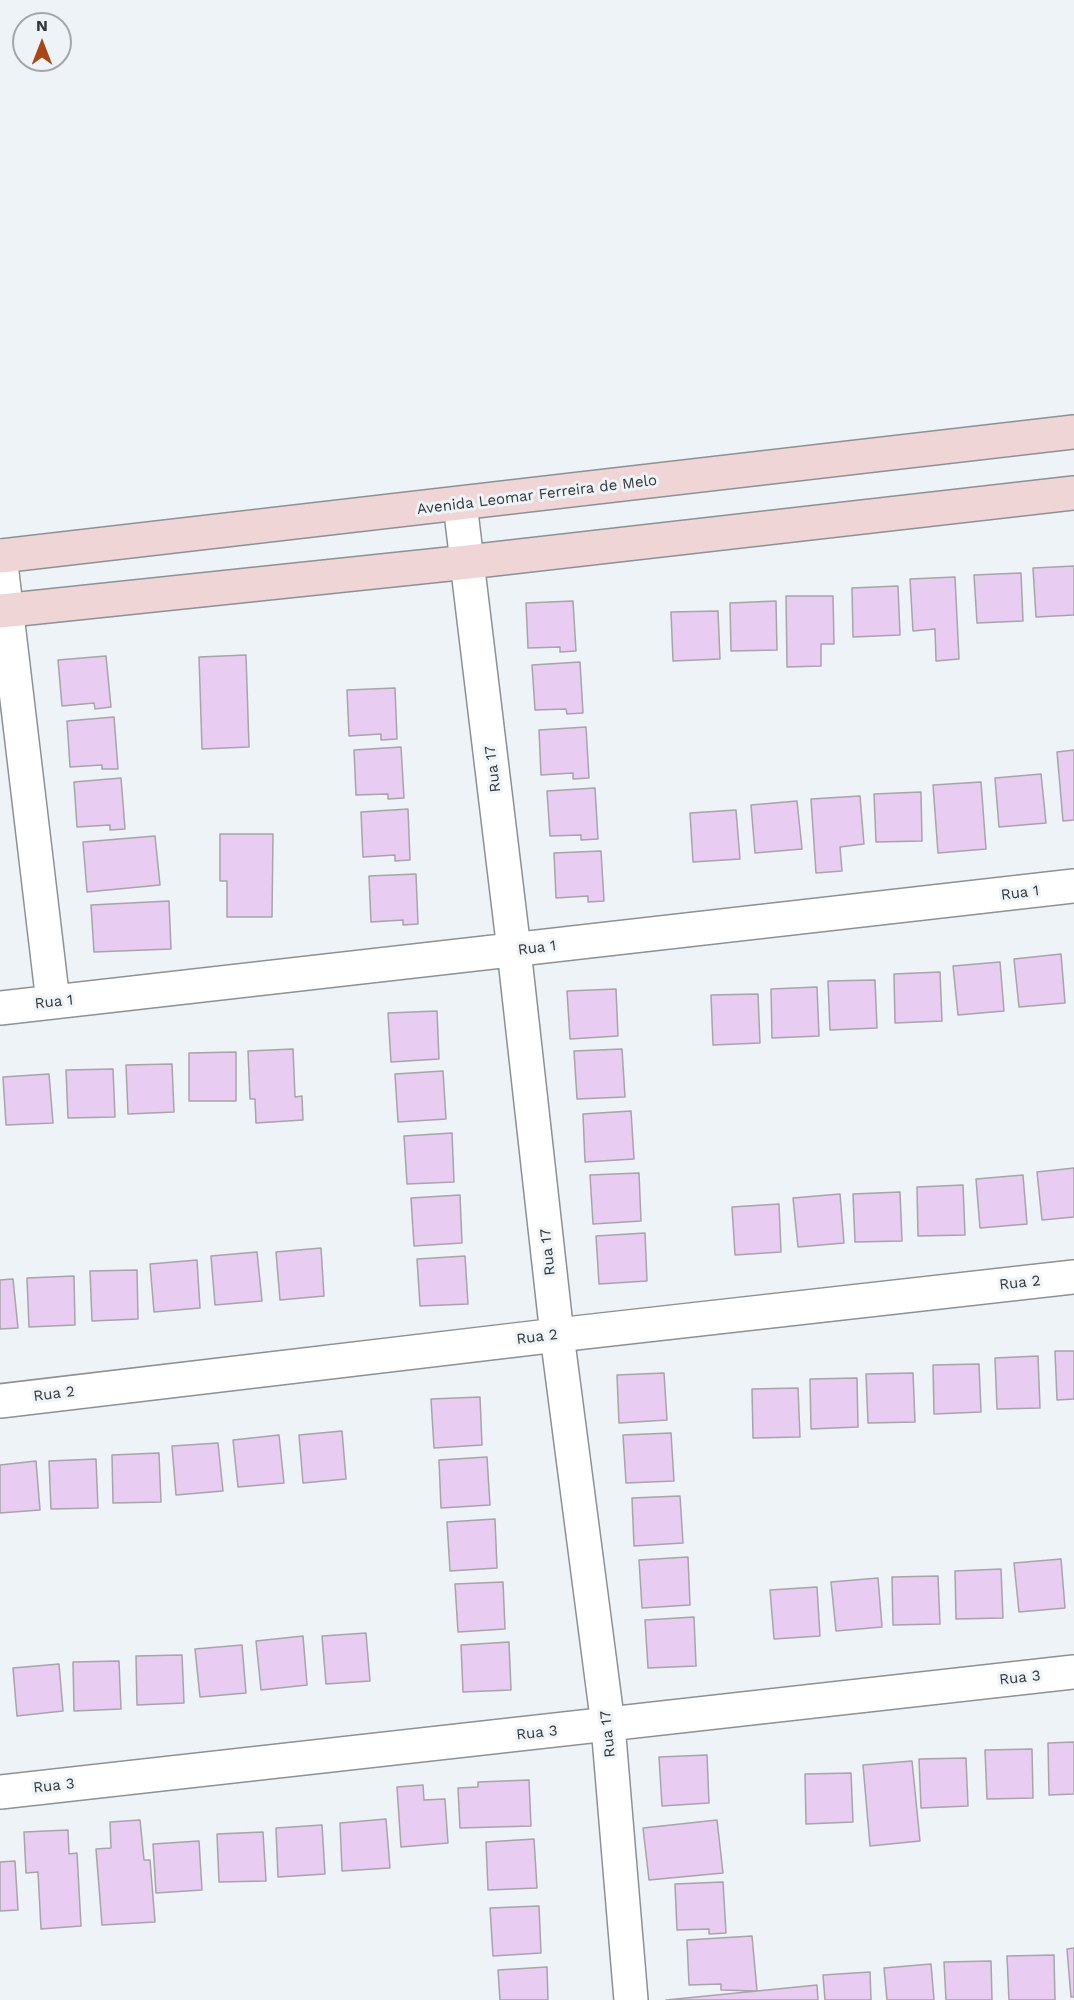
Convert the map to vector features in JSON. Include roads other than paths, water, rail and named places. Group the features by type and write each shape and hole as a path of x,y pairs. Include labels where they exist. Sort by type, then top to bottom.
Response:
{"street":[{"name":"Avenida Leomar Ferreira de Melo","path":"0,556 1074,432"},
{"path":"3,610 468,562 1074,493"},
{"name":"Rua 17","path":"460,504 514,950 557,1335 608,1725 631,2000"},
{"path":"0,556 3,610 53,1002"},
{"name":"Rua 1","path":"0,1008 1074,886"},
{"name":"Rua 2","path":"0,1401 1074,1277"},
{"name":"Rua 3","path":"0,1792 1074,1672"}]}
